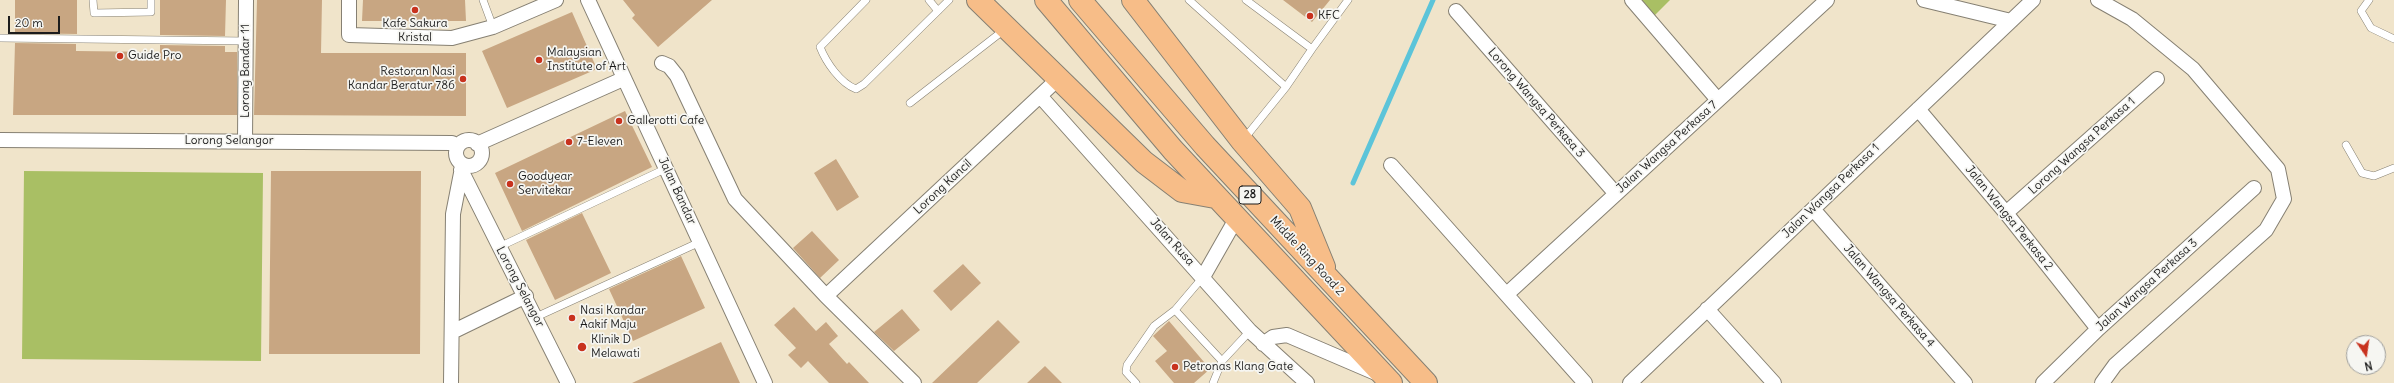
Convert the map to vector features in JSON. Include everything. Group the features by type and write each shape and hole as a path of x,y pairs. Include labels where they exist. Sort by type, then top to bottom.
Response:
{"highway":[{"path":"978,0 1144,162 1182,191 1215,197"},
{"name":"Middle Ring Road 2","path":"1046,0 1215,197 1388,380"},
{"name":"Middle Ring Road 2","path":"1080,0 1205,146 1426,383"},
{"path":"1133,0 1242,141 1300,208 1329,280"}],"street":[{"name":"Lorong Bandar 11","path":"245,141 246,0"},
{"path":"349,0 349,35 452,38 493,27 556,0"},
{"name":"Jalan Bandar","path":"588,0 623,79 667,168 765,383"},
{"path":"1632,0 1718,100"},
{"name":"Jalan Wangsa Perkasa 7","path":"1507,294 1827,0"},
{"path":"1924,0 2011,21"},
{"name":"Jalan Wangsa Perkasa 1","path":"1630,383 2033,0"},
{"path":"2098,0 2132,19 2193,68 2278,169 2284,199 2266,230 2115,365 2102,383"},
{"name":"Lorong Wangsa Perkasa 3","path":"1456,11 1616,194"},
{"path":"662,63 669,66 677,76 735,199 826,296 914,383"},
{"name":"Lorong Kancil","path":"826,296 1059,78"},
{"name":"Lorong Selangor","path":"568,383 526,296 499,247 456,154 458,146 468,141 477,144 623,79"},
{"name":"Lorong Wangsa Perkasa 1","path":"2006,213 2157,79"},
{"name":"Jalan Rusa","path":"1041,96 1250,331 1307,383"},
{"name":"Jalan Wangsa Perkasa 2","path":"1918,109 2006,213 2098,329"},
{"name":"Lorong Selangor","path":"0,140 452,143 458,146"},
{"path":"462,167 472,165 479,161 482,153 477,144"},
{"path":"1391,165 1585,383"},
{"name":"Lorong Selangor","path":"451,383 453,214 462,167"},
{"name":"Jalan Wangsa Perkasa 3","path":"2043,383 2098,329 2254,188"},
{"name":"Jalan Wangsa Perkasa 4","path":"1812,209 1965,383"},
{"path":"1203,277 1236,219"},
{"path":"452,332 526,296"},
{"path":"1707,309 1774,383"},
{"path":"1263,344 1273,337 1287,335 1388,380"}],"lane":[{"path":"93,0 94,13 151,12 151,0"},
{"path":"484,0 493,27"},
{"path":"866,0 820,47 824,57 848,85 856,88 864,84 949,0"},
{"path":"929,0 938,11"},
{"path":"1189,0 1286,87"},
{"path":"1246,0 1312,49"},
{"path":"1242,141 1286,87 1348,0"},
{"path":"2369,0 2361,10 2371,28 2394,40"},
{"path":"910,104 1007,28"},
{"path":"0,38 246,41"},
{"path":"2346,144 2362,173 2374,176 2394,168"},
{"path":"499,247 667,168"},
{"path":"536,317 700,242"},
{"path":"1136,383 1126,372 1127,365 1154,326 1175,310 1203,277"},
{"path":"1175,310 1222,361"},
{"path":"1213,383 1222,361 1250,331"}],"green space":[{"path":"1640,0 1670,0 1654,16"},
{"path":"24,171 263,173 261,361 22,359"}],"building":[{"path":"15,0 77,0 77,34 15,33"},
{"path":"160,0 226,0 225,36 160,35"},
{"path":"257,0 322,0 321,53 466,53 466,116 254,115"},
{"name":"Kafe Sakura Kristal","path":"363,0 465,0 466,21 362,21"},
{"path":"623,0 712,0 658,47 632,18 635,15"},
{"name":"KFC","path":"1283,0 1330,0 1312,22"},
{"name":"Malaysian Institute of Art","path":"572,12 597,69 507,108 482,51"},
{"path":"15,43 76,44 76,51 160,52 160,45 225,46 225,52 237,52 237,115 13,115"},
{"path":"625,111 652,167 522,231 495,173"},
{"path":"836,159 859,197 837,211 814,173"},
{"path":"271,171 421,171 420,354 269,354"},
{"path":"582,213 611,273 555,300 526,240"},
{"path":"812,231 839,260 820,278 793,248"},
{"path":"681,256 705,308 633,341 609,289"},
{"path":"963,264 981,283 951,311 933,291"},
{"path":"794,307 816,331 826,322 838,336 829,344 847,364 849,362 869,383 829,383 808,361 801,368 788,355 796,348 774,325"},
{"path":"902,309 920,330 894,351 874,332"},
{"path":"998,320 1020,342 977,383 932,383"},
{"path":"1169,321 1210,369 1194,383 1174,383 1155,361 1167,351 1153,336"},
{"path":"721,342 740,383 632,383"},
{"path":"1045,366 1062,383 1027,383"}],"waterway":[{"path":"1353,183 1433,0"}],"place":[{"name":"Kafe Sakura Kristal","path":"415,10"},
{"name":"KFC","path":"1310,16"},
{"name":"Guide Pro","path":"120,56"},
{"name":"Malaysian Institute of Art","path":"539,60"},
{"name":"Restoran Nasi Kandar Beratur 786","path":"463,79"},
{"name":"Gallerotti Cafe","path":"619,121"},
{"name":"7-Eleven","path":"569,142"},
{"name":"Goodyear Servitekar","path":"510,184"},
{"name":"Nasi Kandar Aakif Maju","path":"572,318"},
{"name":"Klinik D Melawati","path":"582,347"},
{"name":"Petronas Klang Gate","path":"1175,367"}]}
